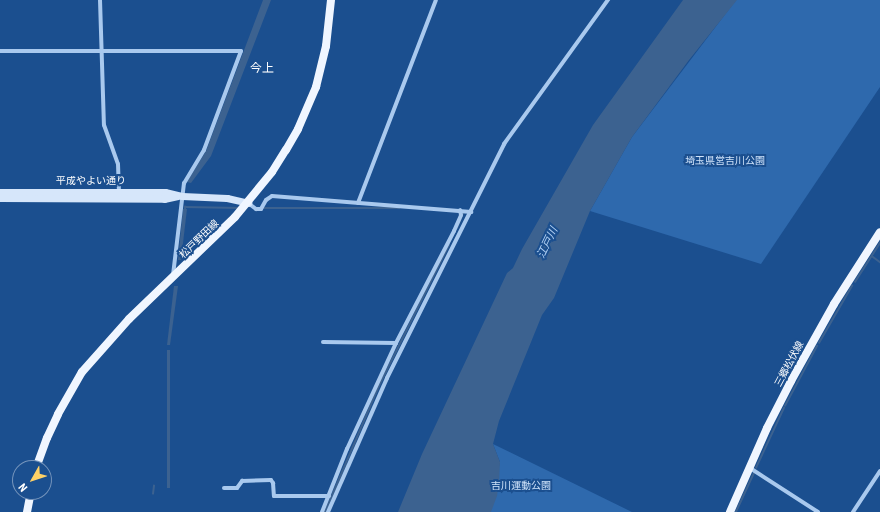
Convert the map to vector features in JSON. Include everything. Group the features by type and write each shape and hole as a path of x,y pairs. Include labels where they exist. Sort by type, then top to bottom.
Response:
{"main road":[{"name":"松戸野田線","path":"39,460 58,414 82,372 129,319 217,236 248,203 272,172 286,150 298,129 316,87 326,46 331,0"},
{"name":"三郷松伏線","path":"730,512 767,428 802,361 848,280 880,232"},
{"path":"27,512 29,500"}],"street":[{"path":"100,0 100,50 104,125 118,164 119,190"},
{"path":"358,203 436,0"},
{"path":"328,512 333,497 387,378 504,144 608,0"},
{"path":"0,51 241,51 204,150 184,183 173,277"},
{"name":"平成やよい通り","path":"0,192 119,190 165,192 182,196 227,198 248,203"},
{"name":"平成やよい通り","path":"0,198 164,199 182,196"},
{"path":"248,203 256,209 261,209 266,200 272,196 471,212"},
{"path":"322,512 396,342 454,231 461,215 460,210"},
{"path":"323,342 396,342"},
{"path":"750,468 818,512"},
{"path":"853,512 880,471"},
{"path":"224,488 237,488 242,481 271,480 273,483 274,496 333,497"}],"green space":[{"name":"埼玉県営吉川公園","path":"736,0 880,0 880,87 761,264 590,211 632,137"},
{"name":"吉川運動公園","path":"493,444 632,512 490,512 500,462"}],"water":[{"path":"263,0 271,0 211,156 191,183 187,182 206,151"},
{"name":"江戸川","path":"683,0 737,0 689,60 632,137 590,211 554,298 542,315 499,421 493,444 500,462 499,483 497,496 491,512 398,512 422,454 507,273 513,268 522,249 593,125"},
{"path":"183,209 187,209 181,260 178,260"},
{"path":"174,286 178,286 170,345 167,345"},
{"path":"167,350 170,350 170,488 167,488"}],"waterway":[{"path":"185,211 185,207 239,208"},
{"path":"263,208 399,208"},
{"path":"457,228 463,213"},
{"path":"855,282 880,243"},
{"path":"325,512 379,386 449,245"},
{"path":"872,256 880,262"},
{"path":"819,343 852,286"},
{"path":"785,406 817,346"},
{"path":"756,468 784,408"},
{"path":"736,512 754,473"},
{"path":"153,494 154,486"}],"district":[{"name":"今上","path":"262,69"}]}
